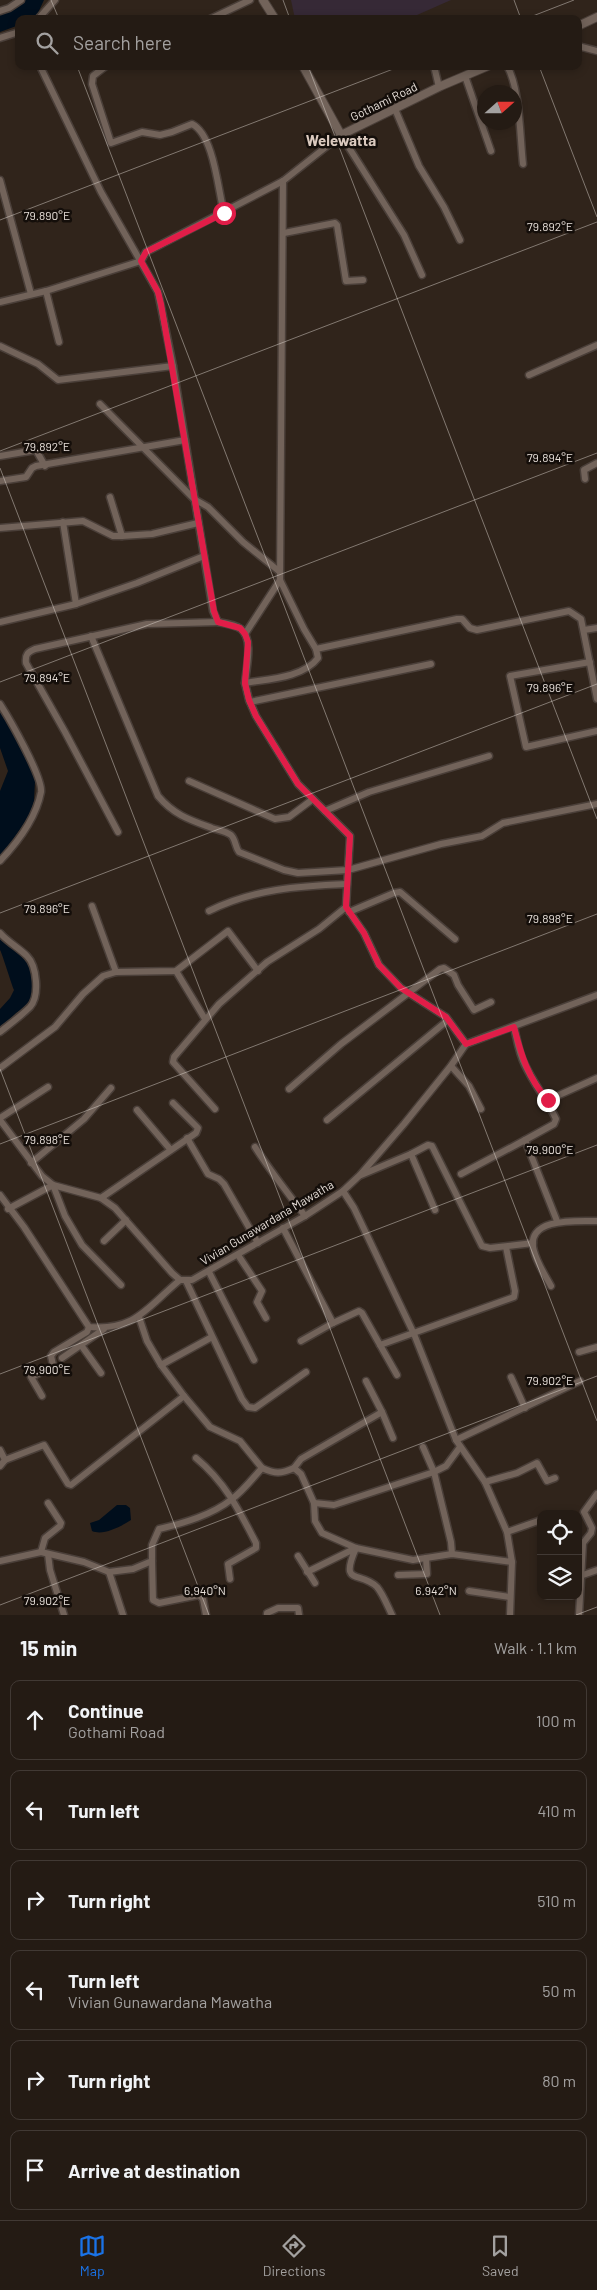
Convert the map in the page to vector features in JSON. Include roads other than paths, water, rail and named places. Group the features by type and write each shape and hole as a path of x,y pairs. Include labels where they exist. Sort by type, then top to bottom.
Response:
{"street":[{"path":"0,11 9,8 21,0"},
{"path":"42,15 55,0"},
{"path":"218,15 250,0"},
{"path":"263,0 272,15"},
{"path":"582,24 597,17"},
{"path":"0,38 15,33"},
{"path":"582,47 597,51"},
{"path":"42,70 101,192 158,292 173,366 198,523 214,611 218,622"},
{"path":"101,70 93,76 92,84 111,142 142,132 160,135 192,124 196,127 210,150 224,213"},
{"path":"305,70 342,136 404,235 422,275"},
{"path":"435,70 438,88"},
{"name":"Gothami Road","path":"0,302 46,291 141,261 146,252 283,182 342,136 438,88 479,70"},
{"path":"509,70 516,98 523,164"},
{"path":"465,76 491,151"},
{"path":"395,109 419,166 444,208 460,240"},
{"path":"0,180 31,294"},
{"path":"245,683 298,672 312,666 318,658 316,649 280,580 283,182"},
{"path":"284,233 335,223 337,225 346,281 363,280"},
{"path":"46,291 59,342"},
{"path":"529,375 597,345"},
{"path":"0,346 38,364 58,380 173,366"},
{"path":"100,404 194,499 208,507 243,542 280,572"},
{"path":"0,481 26,477 32,468 184,440"},
{"path":"0,456 36,450 45,466"},
{"path":"585,479 584,470 597,463"},
{"path":"110,497 122,536"},
{"path":"0,528 83,521 113,536 122,536 152,534 198,523"},
{"path":"63,522 76,604"},
{"path":"0,622 76,604 137,584 204,556"},
{"path":"245,634 280,580"},
{"path":"316,649 457,619 462,619 470,628 477,630 569,610 581,619 597,699"},
{"path":"118,832 26,663 28,652 147,624 218,622 240,628 248,642 245,683 256,716 298,784 350,836 347,909 364,933 379,965 407,993 448,1020 466,1044 597,995"},
{"path":"584,630 597,628"},
{"path":"91,636 158,796 168,809 192,821 230,834 234,839 235,847 240,852 284,870 298,873 348,870 441,844 482,836 503,823 597,804"},
{"path":"590,662 510,676 526,748 597,731"},
{"path":"250,702 431,664"},
{"path":"0,704 34,766 41,790 22,836 0,861"},
{"path":"325,811 370,792 489,756"},
{"path":"190,781 275,819 290,817 313,799"},
{"path":"209,911 231,900 256,893 308,886 347,884"},
{"path":"215,1109 173,1062 174,1057 219,1004 267,962 347,909 400,892 455,939"},
{"path":"92,906 116,972"},
{"path":"0,1068 55,1027 83,994 103,976 116,972 176,971 228,931 258,971"},
{"path":"0,933 27,956 36,971 34,1000 31,1006 0,1032"},
{"path":"289,1089 341,1044 407,993 444,968 454,975 474,1010 492,1002"},
{"path":"176,971 205,1019"},
{"path":"327,1120 448,1020"},
{"path":"461,1174 554,1124 556,1119 548,1100 538,1090 524,1063 514,1027"},
{"name":"Vivian Gunawardana Mawatha","path":"139,1317 183,1280 192,1280 209,1272 305,1216 343,1191 360,1175 451,1066 466,1044"},
{"path":"451,1066 469,1086 481,1109"},
{"path":"548,1100 597,1078"},
{"path":"48,1087 0,1119 31,1163 53,1185 65,1216 82,1245 121,1285"},
{"path":"31,1163 84,1119 111,1088"},
{"path":"102,1198 170,1149 196,1133 198,1128 173,1103"},
{"path":"137,1110 170,1149"},
{"path":"188,1138 208,1174 219,1179 224,1184 258,1243"},
{"path":"525,1140 557,1221"},
{"path":"360,1175 428,1145 432,1146 482,1246 486,1248 506,1247 533,1243"},
{"path":"255,1147 266,1165 275,1174 305,1216"},
{"path":"411,1154 434,1210"},
{"path":"8,1208 53,1185 102,1198 126,1220 183,1280 242,1400 248,1407 255,1408 306,1372"},
{"path":"343,1191 414,1334 456,1440 485,1482 507,1532 512,1562 510,1615"},
{"path":"0,1195 24,1227 88,1328"},
{"path":"104,1241 126,1220"},
{"path":"551,1286 534,1250 533,1243 541,1230 557,1221 597,1221"},
{"path":"284,1228 333,1323"},
{"path":"380,1346 514,1296 515,1291 506,1247"},
{"path":"238,1255 262,1291 257,1302 266,1318"},
{"path":"209,1272 254,1360"},
{"path":"301,1341 359,1311 362,1313 397,1375"},
{"path":"88,1328 123,1325 139,1317 147,1340 160,1365 210,1427 240,1441 262,1468 272,1473 281,1474 294,1468 301,1459 382,1412"},
{"path":"42,1396 31,1377 51,1368 53,1365 51,1356 54,1352 87,1332 88,1328"},
{"path":"62,1358 104,1328"},
{"path":"160,1365 212,1337"},
{"path":"81,1345 101,1373"},
{"path":"579,1352 597,1347"},
{"path":"511,1377 525,1408"},
{"path":"366,1381 393,1438"},
{"path":"456,1440 580,1381"},
{"path":"0,1466 5,1460 44,1444 68,1484 71,1485 184,1396"},
{"path":"424,1447 434,1472 451,1542 452,1554"},
{"path":"314,1503 334,1505 434,1472 446,1466 460,1447"},
{"path":"0,1450 5,1460"},
{"path":"196,1458 209,1468 233,1498 256,1543 256,1548 228,1564 230,1579"},
{"path":"485,1482 517,1473 537,1463 547,1482 555,1478"},
{"path":"206,1615 203,1599 200,1595 159,1603 153,1600 152,1545 159,1529 180,1524 216,1509 233,1498 262,1468"},
{"path":"294,1468 301,1474 314,1503 315,1521 322,1533 356,1548 413,1560 452,1554 512,1562"},
{"path":"582,1555 583,1542 591,1533 592,1528 584,1512 597,1494"},
{"path":"48,1503 60,1526 45,1538 45,1553 64,1615"},
{"path":"582,1517 587,1517"},
{"path":"507,1532 537,1521"},
{"path":"307,1572 356,1548"},
{"path":"356,1548 350,1562 349,1569 352,1575 377,1586 392,1615"},
{"path":"0,1561 45,1553 84,1562 109,1572 133,1569 152,1561"},
{"path":"298,1556 315,1583"},
{"path":"398,1575 427,1574 426,1558"},
{"path":"582,1575 597,1570"},
{"path":"109,1572 123,1615"},
{"path":"469,1591 510,1597"},
{"path":"579,1600 579,1615"},
{"path":"267,1615 267,1613 278,1608 298,1608 299,1615"}],"water":[{"path":"24,0 44,0 37,15 15,15 15,26 0,32 0,13"},
{"path":"0,704 15,738 33,770 35,781 34,801 29,816 0,859 0,791 8,771 0,748"},
{"path":"0,931 28,960 32,980 32,996 29,1005 16,1013 0,1030 0,1009 10,998 14,990 0,950"},
{"path":"117,1505 126,1505 130,1508 131,1520 106,1532 92,1531 90,1523 99,1520"}],"district":[{"name":"Welewatta","path":"341,141"}]}
